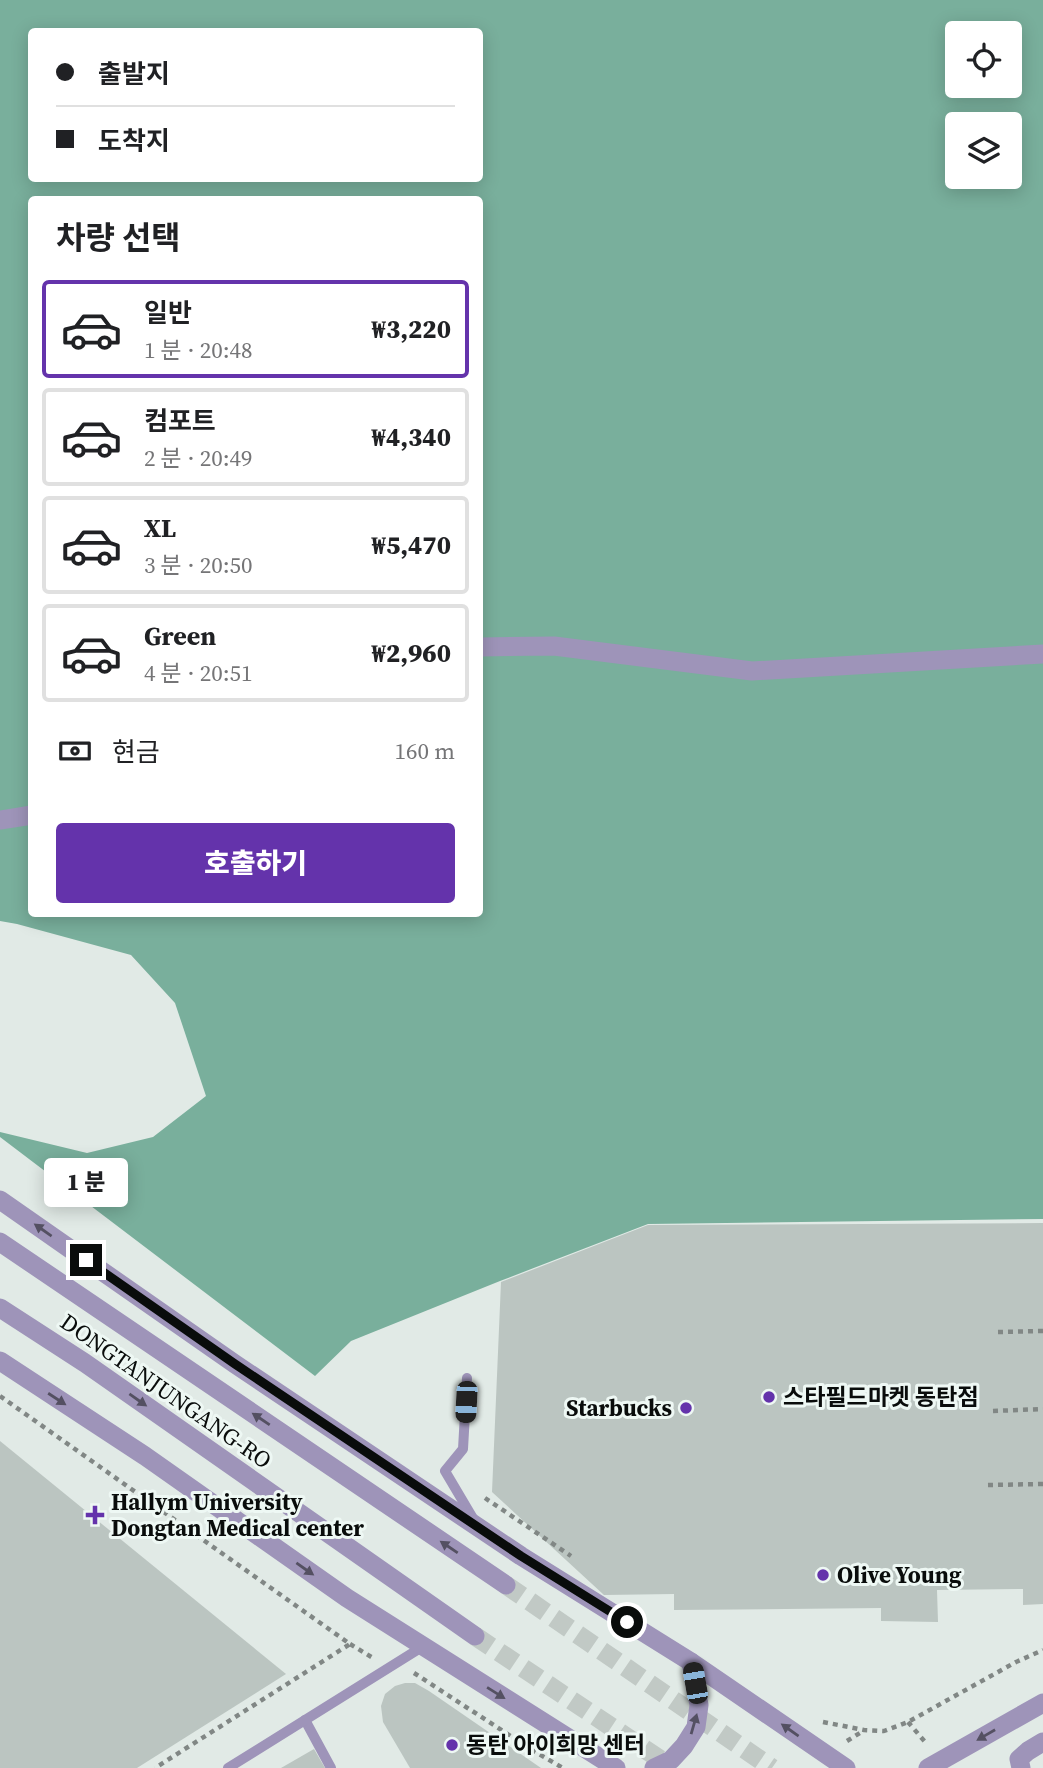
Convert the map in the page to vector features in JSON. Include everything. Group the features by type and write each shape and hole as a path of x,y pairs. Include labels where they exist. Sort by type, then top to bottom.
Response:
{"street":[{"path":"483,647 554,646 752,671 1043,654"},
{"path":"0,820 28,816"},
{"path":"0,1200 235,1364 479,1528 691,1661 846,1768"},
{"path":"0,1242 506,1585"},
{"name":"DONGTANJUNGANG-RO","path":"0,1308 85,1363 475,1636"},
{"path":"0,1362 145,1456 347,1598 616,1768"},
{"path":"654,1768 671,1760 696,1727 699,1705 691,1661"},
{"path":"928,1768 1043,1703"},
{"path":"1021,1768 1019,1759 1043,1742"}],"lane":[{"path":"467,1378 463,1449 445,1471 479,1528"},
{"path":"228,1768 422,1647"},
{"path":"305,1720 331,1768"}],"path":[{"path":"998,1332 1043,1331"},
{"path":"0,1396 349,1644 390,1667 416,1673 563,1768"},
{"path":"993,1411 1043,1409"},
{"path":"988,1485 1043,1484"},
{"path":"480,1495 572,1557"},
{"path":"155,1768 349,1644"},
{"path":"815,1721 884,1731 908,1722 1016,1662 1043,1650"}],"green space":[{"path":"0,0 1043,0 1043,1219 648,1224 351,1341 315,1376 0,1137 0,1132 87,1153 153,1137 206,1096 175,1003 131,955 0,921"}],"building":[{"name":"스타필드마켓 동탄점","path":"1043,1223 1043,1604 1023,1605 1023,1589 937,1590 938,1622 881,1621 881,1608 674,1610 674,1594 604,1595 492,1492 501,1282 648,1225"},
{"name":"Hallym University Dongtan Medical center","path":"0,1441 286,1674 137,1768 0,1768"},
{"name":"동탄 아이희망 센터","path":"415,1683 429,1691 541,1768 410,1768 383,1722 381,1706 385,1694 395,1686"},
{"path":"314,1749 325,1768 281,1768"}],"tunnel":[{"path":"506,1585 772,1768"},
{"path":"475,1636 673,1768"}],"place":[{"name":"스타필드마켓 동탄점","path":"769,1397"},
{"name":"Starbucks","path":"686,1408"},
{"name":"Hallym University Dongtan Medical center","path":"95,1515"},
{"name":"Olive Young","path":"823,1575"},
{"name":"동탄 아이희망 센터","path":"452,1745"}],"route":[{"path":"86,1260 235,1364 521,1556 627,1622"}]}
